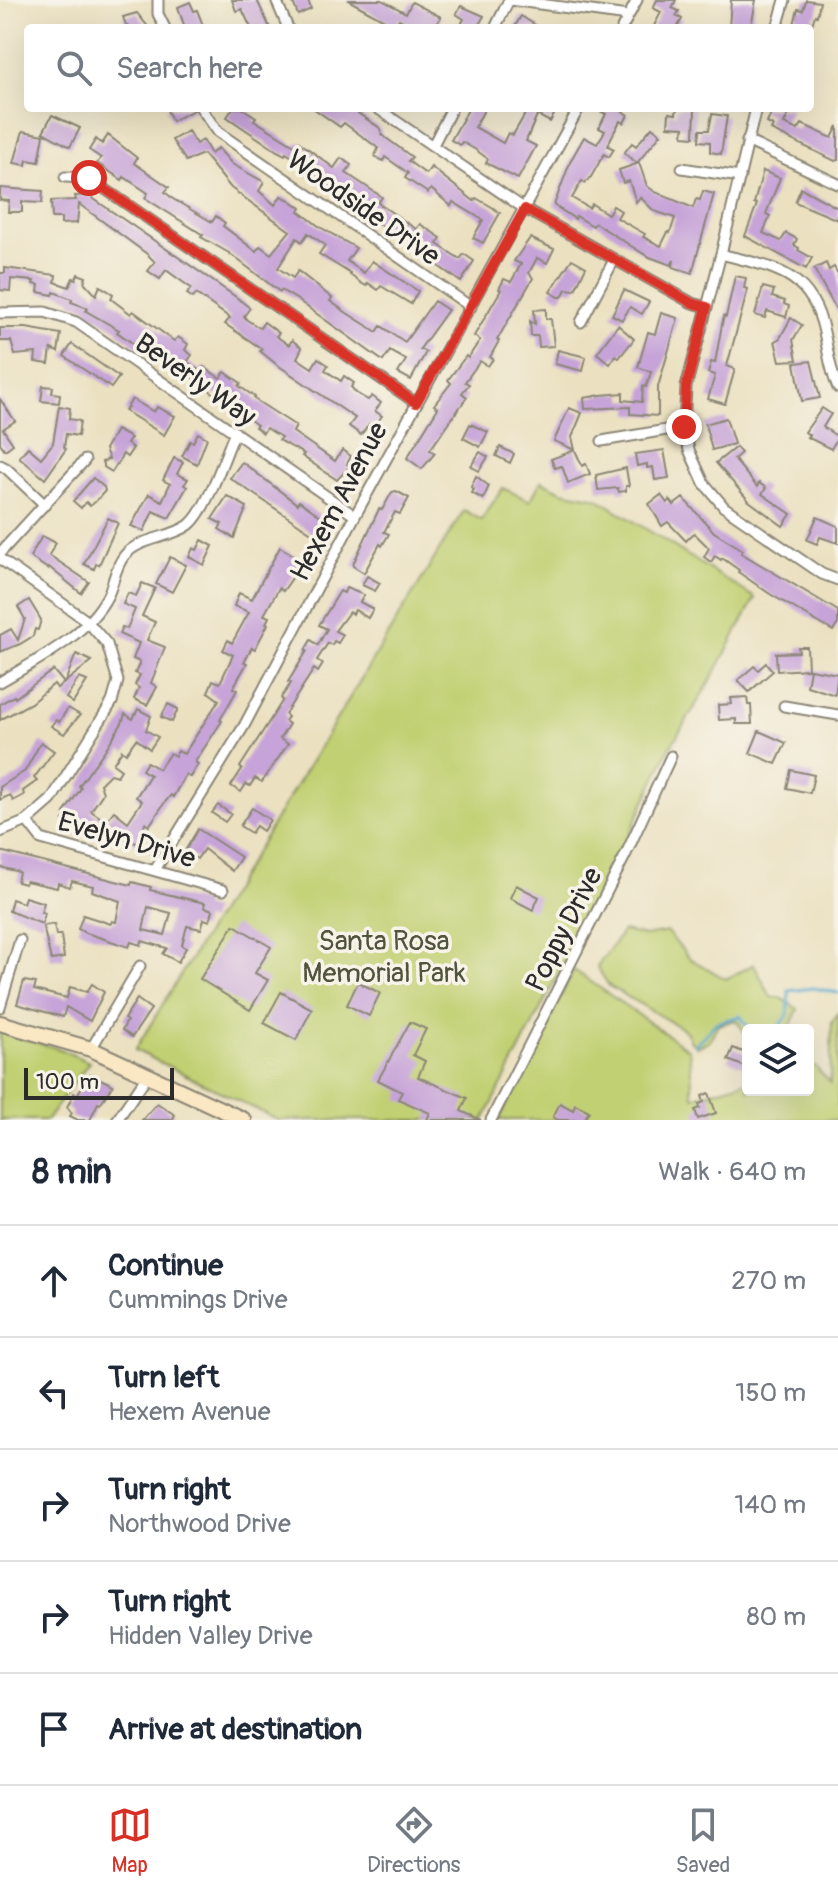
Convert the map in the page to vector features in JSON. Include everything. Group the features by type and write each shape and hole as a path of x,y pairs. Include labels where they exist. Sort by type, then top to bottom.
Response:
{"main road":[{"path":"0,1023 91,1049 244,1120"}],"street":[{"path":"158,0 158,14 163,24"},
{"path":"276,0 286,24"},
{"path":"497,24 510,0 628,16"},
{"path":"624,24 637,0"},
{"path":"778,24 785,0"},
{"name":"Woodside Drive","path":"204,112 218,132 471,307"},
{"path":"383,112 525,209 692,303 707,307"},
{"path":"433,145 450,112"},
{"name":"Hexem Avenue","path":"155,870 244,726 416,403 577,112"},
{"path":"755,112 686,387 684,427 689,450 704,483 724,507 822,574 838,580"},
{"path":"747,141 838,184"},
{"path":"682,168 740,177"},
{"path":"65,177 89,178 416,403"},
{"path":"721,254 775,268 795,279 812,295 821,316 838,388"},
{"path":"581,322 614,260"},
{"name":"Beverly Way","path":"0,313 45,312 76,322 355,516"},
{"path":"602,441 684,427"},
{"path":"0,682 64,645 107,596 123,557 134,547 188,525 199,514 235,432"},
{"path":"0,553 85,460"},
{"path":"0,465 45,505"},
{"path":"0,559 87,621 107,644 118,681 112,702 51,800 27,821 0,832"},
{"path":"784,706 838,715"},
{"name":"Poppy Drive","path":"491,1120 625,856 671,756"},
{"name":"Evelyn Drive","path":"27,821 41,839 223,890"},
{"path":"0,1007 20,940"},
{"path":"91,1049 140,966"},
{"path":"117,1120 147,1076"}],"green space":[{"name":"Santa Rosa Memorial Park","path":"541,481 562,491 597,498 755,598 669,749 630,833 484,1120 278,1120 135,1050 464,510 481,520 503,488 530,501"},
{"path":"623,931 645,936 667,932 689,958 726,979 754,964 771,997 781,998 798,1009 791,1024 742,1024 742,1028 736,1020 718,1025 709,1041 697,1047 686,1031 609,986 597,967"},
{"path":"574,970 689,1050 693,1097 742,1083 742,1096 814,1096 814,1066 830,1083 832,1022 838,1013 838,1120 499,1120"},
{"path":"0,1032 60,1049 89,1062 47,1120 0,1120"}],"building":[{"path":"232,0 257,0 268,24 249,24 242,9 236,11"},
{"path":"292,0 308,0 311,9 298,15"},
{"path":"348,0 382,0 406,13 412,2 441,17 437,24 408,24 399,19 396,24"},
{"path":"657,0 676,0 672,8 679,11 676,16 682,19 679,24 655,24 661,12 653,8"},
{"path":"731,0 756,0 752,24 729,24"},
{"path":"806,0 820,2 812,24 794,24 798,9 803,10"},
{"path":"190,2 202,24 184,24 178,7"},
{"path":"461,6 484,16 479,24 461,24 464,19 456,14"},
{"path":"137,13 146,24 126,24 123,17"},
{"path":"521,16 534,24 516,24"},
{"path":"168,112 190,112 172,121"},
{"path":"230,112 248,112 256,117 254,120 296,146 299,142 334,168 341,158 351,165 346,173 382,197 378,203 416,229 420,224 441,238 437,244 460,259 464,254 474,261 461,282 420,253 425,247 408,235 404,240 360,212 365,204 342,189 339,193 330,189 306,170 308,167 277,151 227,117"},
{"path":"319,112 356,112 380,128 382,135 412,157 408,161 426,174 431,167 474,201 476,198 500,213 483,243 473,238 483,220 453,202 451,206 431,189 428,193 405,178 408,173 385,157 383,161 375,156 378,148 344,123 340,127"},
{"path":"467,112 483,112 475,127 503,143 508,133 513,135 526,112 555,112 550,122 537,115 526,141 536,146 518,179 486,163 488,159 476,150 451,140"},
{"path":"602,112 623,112 628,115 624,123 620,121 611,138 608,146 614,149 609,157 604,154 591,177 585,183 582,181 572,198 589,208 592,204 608,214 613,206 621,211 617,218 661,246 675,218 654,211 640,197 636,202 629,181 623,183 619,170 639,163 647,186 693,208 703,191 714,194 692,273 673,267 674,260 671,265 647,256 595,223 593,226 576,216 575,219 554,205 571,160 584,137 597,144 605,131 599,128 606,114"},
{"path":"695,112 694,137 683,136 684,127 668,126 669,113"},
{"path":"763,112 789,112 784,124 798,130 802,124 832,138 838,126 838,160 771,130 773,126 767,123 771,114"},
{"path":"712,114 727,116 721,154 710,152 710,142 699,141 700,130 709,130"},
{"path":"52,115 80,128 70,147 43,132"},
{"path":"652,127 661,134 637,163 624,153 632,143 636,146"},
{"path":"23,131 44,135 39,162 27,160 26,165 14,163"},
{"path":"188,131 196,144 203,140 211,154 218,148 232,164 264,182 259,191 275,205 281,196 290,200 320,227 356,248 347,261 364,273 372,261 418,291 411,304 381,286 378,290 368,283 366,286 319,254 325,245 308,233 302,242 297,238 278,268 293,278 298,271 347,313 377,332 381,326 405,342 434,301 448,310 420,349 426,352 411,380 398,373 406,360 390,351 383,361 145,198 148,193 97,163 101,158 89,150 96,139 102,144 108,135 137,158 134,163 169,187 165,192 173,199 212,222 216,216 225,223 223,226 256,251 260,246 271,254 290,231 231,188 203,154 186,161 172,140"},
{"path":"763,171 780,178 766,214 770,216 763,233 781,241 786,233 797,239 794,245 812,258 806,269 745,236 757,204 754,203"},
{"path":"0,188 43,191 42,203 22,202 22,212 8,212 9,201 0,200"},
{"path":"801,188 838,208 838,220 795,202"},
{"path":"88,195 250,308 244,316 247,320 260,328 264,322 289,345 292,340 302,348 297,358 312,368 318,358 328,365 325,370 341,381 344,376 354,383 351,387 356,393 368,400 372,396 381,403 375,411 382,416 373,428 369,424 361,435 349,426 355,418 276,364 260,351 262,349 225,324 230,318 196,294 193,298 187,294 191,288 166,270 160,279 148,271 155,262 147,254 79,204 77,223 61,224 61,218 52,218 51,201 76,200 75,196"},
{"path":"530,238 554,249 547,263 537,258 529,273 533,278 497,340 490,357 493,359 488,366 480,361 465,382 469,384 462,393 467,397 430,450 435,453 422,469 407,458 438,408 434,405 451,383 448,380 480,340 474,336 501,290 504,279 511,282 521,264 514,261"},
{"path":"572,259 586,267 575,290 566,289 559,297 550,292"},
{"path":"826,263 829,270 834,267 838,274 838,313 814,269"},
{"path":"5,268 56,275 55,282 69,287 78,274 86,277 84,282 96,295 100,286 113,294 111,299 131,314 133,311 174,341 178,337 188,344 185,350 192,355 187,362 200,371 204,367 220,378 225,372 241,383 239,386 254,399 296,426 293,432 335,461 342,450 351,456 347,464 350,466 337,480 302,456 304,454 279,440 281,437 266,428 263,433 255,427 257,425 186,373 155,353 152,357 117,332 119,330 86,311 88,308 71,302 72,299 54,292 53,295 38,292 39,285 33,284 34,281 11,279 10,291 0,290 0,273 5,273"},
{"path":"735,276 746,278 744,288 748,289 727,366 735,369 725,404 708,399 715,375 708,373 711,362 715,363"},
{"path":"763,287 774,290 772,297 785,301 784,304 789,306 786,317 767,311 765,318 755,315"},
{"path":"624,290 649,302 642,314 630,307 622,320 612,315"},
{"path":"546,309 546,319 551,319 554,346 539,347 538,336 531,336 530,321 535,324 534,310"},
{"path":"661,313 678,318 658,387 658,416 630,414 630,407 585,409 584,398 601,395 623,393 623,400 642,402 643,386 646,387 651,372 638,367 648,332 655,334"},
{"path":"791,318 802,325 793,340 797,360 780,361 775,341"},
{"path":"618,325 634,339 610,364 597,353"},
{"path":"0,328 26,328 61,334 58,352 51,349 49,364 35,362 36,353 15,355 11,341 0,341"},
{"path":"72,344 119,377 111,388 64,356"},
{"path":"558,350 586,357 583,371 555,364"},
{"path":"811,361 820,398 802,401 795,363"},
{"path":"43,386 53,387 52,393 60,394 59,403 41,401"},
{"path":"0,399 15,421 3,429 13,444 5,450 0,443"},
{"path":"132,399 154,412 157,407 175,416 164,435 125,411"},
{"path":"59,406 70,408 69,419 80,421 78,436 66,434 66,449 45,479 19,457 28,447 41,458 53,443"},
{"path":"569,408 582,413 572,437 575,450 554,441"},
{"path":"822,408 831,414 823,427 838,437 831,449 807,437 809,435 805,432"},
{"path":"726,418 734,444 712,450 705,424"},
{"path":"470,424 488,432 480,447 463,438"},
{"path":"116,430 131,438 127,444 133,448 127,457 123,454 112,472 102,462 109,459 105,449"},
{"path":"198,433 207,438 197,464 182,456"},
{"path":"500,447 514,454 510,463 496,456"},
{"path":"736,447 741,453 734,459 757,487 759,483 766,488 762,494 791,514 783,526 749,501 716,463"},
{"path":"575,450 582,466 586,464 590,474 568,483 562,466 555,468 551,459"},
{"path":"664,450 669,478 655,480 653,467 647,468 647,464 637,466 635,454"},
{"path":"480,452 488,457 479,471 471,466"},
{"path":"174,458 183,462 177,474 188,479 184,485 187,487 169,518 153,511 144,531 131,526 149,494 162,501 170,484 163,480"},
{"path":"242,462 297,504 299,501 329,522 323,531 321,529 316,536 230,478"},
{"path":"626,468 629,486 626,486 626,491 619,492 618,488 598,490 596,475"},
{"path":"476,476 489,486 483,499 472,493"},
{"path":"93,478 105,491 90,506 86,502 81,508 73,501"},
{"path":"392,492 409,498 400,514 395,512 384,532 389,534 364,573 353,566 354,562 379,509 382,510"},
{"path":"661,495 667,503 670,500 674,505 683,498 714,532 743,550 741,553 838,611 838,624 833,631 770,594 722,558 715,556 711,562 704,557 709,548 694,533 686,541 668,522 662,526 649,504"},
{"path":"227,496 247,507 234,538 219,529 222,524 212,519"},
{"path":"817,517 838,526 838,543 820,537 817,544 807,540"},
{"path":"108,518 118,523 99,565 96,564 94,569 84,564"},
{"path":"42,536 56,543 49,555 89,582 81,593 49,567 30,557"},
{"path":"202,540 213,546 204,565 189,557"},
{"path":"280,547 304,561 283,591 279,588 264,615 269,617 268,624 244,662 247,663 233,688 237,690 222,721 195,762 198,764 190,777 186,774 173,797 171,795 165,802 149,826 145,823 140,844 100,833 85,824 80,831 63,820 67,815 64,813 81,788 79,786 105,750 125,714 133,719 138,709 151,716 146,730 158,737 150,749 136,739 126,753 122,750 113,764 121,770 117,776 110,774 100,784 103,793 91,811 106,821 114,811 128,822 142,801 136,797 150,775 142,770 147,762 159,769 170,753 175,756 178,751 184,754 219,700 208,692 213,680 220,683 233,655 223,650 228,640 232,643 249,612 234,606 239,593 252,599"},
{"path":"170,557 186,565 172,592 156,584"},
{"path":"367,576 380,583 375,591 362,585"},
{"path":"142,583 155,588 142,616 155,622 147,640 165,647 151,683 157,687 147,705 134,699 139,688 135,685 140,675 135,673 140,662 133,659 139,643 119,634 122,627 127,629 135,609 123,604 128,593 136,596"},
{"path":"346,588 364,595 360,602 373,609 368,618 355,610 353,614 349,612 335,631 343,635 338,643 328,643 317,660 323,664 318,672 314,669 285,714 288,717 285,721 289,724 280,739 288,744 262,782 255,778 241,792 231,786 242,769 240,767 283,700 281,698 291,683 288,682 311,640 318,645 327,629 319,625 340,591 344,593"},
{"path":"29,600 41,620 38,630 35,629 33,636 20,644 0,652 0,635 11,629 18,640 25,619 18,607"},
{"path":"798,647 807,647 808,669 777,671 776,653 799,652"},
{"path":"76,654 92,661 65,682"},
{"path":"766,663 773,671 749,692 738,680 754,666 758,670"},
{"path":"810,669 838,674 835,695 807,686"},
{"path":"53,670 64,683 57,688 54,684 31,703 0,720 0,704 15,698"},
{"path":"79,678 87,681 73,703 66,698"},
{"path":"747,697 748,705 751,705 752,724 736,724 736,719 719,720 718,705 732,704 731,698"},
{"path":"168,704 178,709 172,722 161,717"},
{"path":"68,708 80,715 64,734 51,726 56,720 59,722"},
{"path":"759,731 786,743 776,764 750,753"},
{"path":"41,742 54,751 34,778 37,781 23,791 24,795 13,801 10,795 0,800 0,787 25,771"},
{"path":"791,770 814,775 810,793 787,788"},
{"path":"218,805 231,814 225,822 212,813"},
{"path":"252,808 270,820 263,831 256,826 251,833 240,826"},
{"path":"198,829 241,857 232,871 204,849 197,859 185,851"},
{"path":"0,851 131,885 132,882 151,887 150,890 205,903 204,907 213,910 210,921 204,919 201,929 187,926 182,945 186,948 178,962 163,954 167,948 142,941 141,945 131,942 129,947 78,929 83,915 111,924 112,921 116,922 120,901 92,891 93,886 72,881 70,887 58,883 57,888 26,881 25,884 17,882 19,872 0,867","holes":["148,907 171,913 165,935 143,930"]},
{"path":"516,885 539,897 533,910 510,898"},
{"path":"25,897 44,903 42,924 9,911 12,899 23,903"},
{"path":"54,924 56,935 61,935 64,958 51,960 43,926"},
{"path":"234,925 271,947 255,973 268,980 250,1010 200,979"},
{"path":"24,981 36,983 34,990 67,998 70,987 87,992 92,984 104,992 90,1021 66,1007 63,1017 17,1004"},
{"path":"358,982 380,993 369,1016 347,1005"},
{"path":"281,992 312,1009 296,1040 264,1023"},
{"path":"137,999 151,1009 132,1037 122,1030 127,1021 124,1019"},
{"path":"410,1022 426,1029 413,1055 425,1061 418,1077 467,1098 461,1111 481,1120 427,1120 430,1113 398,1099 402,1092 378,1080"},
{"path":"733,1048 742,1052 742,1066 728,1060"},
{"path":"90,1074 113,1085 98,1103 90,1120 78,1120 70,1116 72,1113 67,1107"},
{"path":"709,1093 716,1113 698,1119 695,1110 704,1102 702,1096"},
{"path":"157,1103 175,1115 172,1120 142,1120"},
{"path":"560,1103 573,1110 575,1104 589,1111 584,1120 558,1120 553,1117"}],"waterway":[{"path":"781,1024 788,1015 789,991 813,988 838,993"},
{"path":"695,1045 716,1023 740,1016 746,1024"}],"route":[{"path":"89,178 416,403 525,209 692,303 707,307 686,387 684,427"}]}
